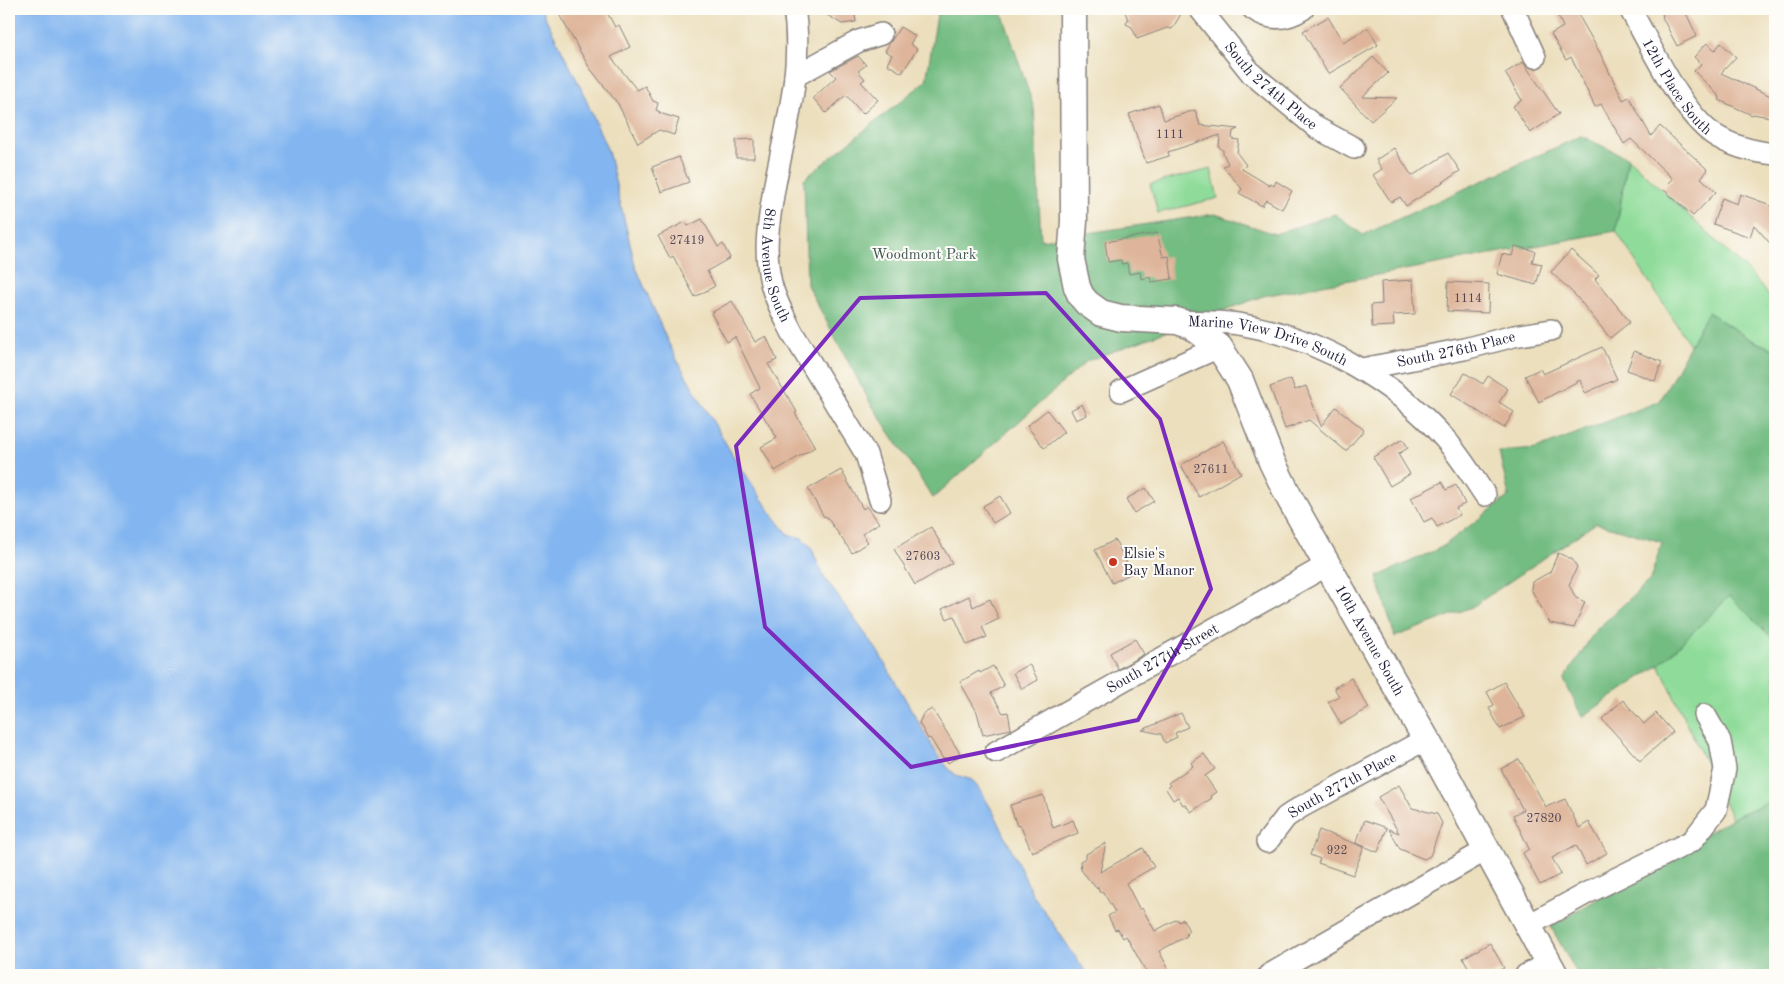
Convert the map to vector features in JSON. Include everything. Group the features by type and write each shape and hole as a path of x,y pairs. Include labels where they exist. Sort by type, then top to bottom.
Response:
{"main road":[{"name":"Marine View Drive South","path":"1073,9 1074,221 1071,259 1077,287 1087,303 1109,316 1177,321"},
{"name":"10th Avenue South","path":"1177,321 1192,326 1219,347 1240,380 1272,462 1290,499 1329,564 1527,926 1543,971"}],"street":[{"name":"8th Avenue South","path":"794,9 797,45 795,76 767,228 767,250 772,283 781,310 792,332 866,454 880,500"},
{"name":"South 274th Place","path":"1200,9 1252,74 1317,128 1354,148"},
{"path":"1253,9 1267,17 1274,18 1291,16 1302,9"},
{"path":"1513,9 1535,57"},
{"name":"12th Place South","path":"1630,9 1692,113 1712,133 1729,142 1775,154"},
{"path":"795,76 859,41 880,34"},
{"name":"Marine View Drive South","path":"1177,321 1243,325 1268,331 1315,347 1362,369 1390,389 1427,420 1446,441 1485,495"},
{"name":"South 276th Place","path":"1362,369 1514,336 1551,330"},
{"path":"1121,391 1219,347"},
{"name":"South 277th Street","path":"996,752 1329,564"},
{"path":"1527,926 1587,893 1692,841 1716,810 1724,768 1720,741 1705,715"},
{"name":"South 277th Place","path":"1267,842 1286,817 1301,807 1426,739"},
{"path":"1269,975 1486,850"}],"highlighted area":[{"path":"1046,293 1160,419 1211,589 1138,720 911,767 765,627 736,446 860,298"}],"green space":[{"name":"Woodmont Park","path":"938,9 1001,9 1034,108 1041,240 1215,214 1275,234 1335,214 1363,235 1581,136 1628,158 1616,231 1263,296 1087,361 933,498 871,404 807,285 804,179 926,81"},
{"path":"1628,158 1748,271 1775,303 1775,350 1749,339 1708,312 1690,345 1616,231"},
{"path":"1211,169 1218,198 1158,213 1150,184"},
{"path":"1708,312 1749,339 1775,350 1775,641 1730,596 1659,665 1582,717 1564,680 1595,631 1650,580 1662,542 1596,523 1472,607 1395,637 1377,577 1442,547 1509,496 1499,452 1536,449 1660,401"},
{"path":"1730,595 1775,641 1775,799 1732,818 1659,665"},
{"path":"1775,799 1775,975 1578,975 1551,927 1732,818"}],"water":[{"path":"9,9 541,9 580,86 608,151 635,265 678,362 732,454 770,511 788,534 802,538 811,547 823,576 877,650 938,756 956,775 972,780 982,793 996,817 1033,895 1088,975 9,975"}],"building":[{"path":"556,9 605,9 615,27 619,25 630,47 611,57 637,90 645,86 653,101 658,103 656,110 659,113 679,119 674,135 659,130 638,143 619,105 589,67"},
{"path":"817,9 854,9 856,22 842,24"},
{"path":"1124,9 1170,9 1181,14 1172,29 1167,28 1137,39 1132,27 1126,24 1128,20"},
{"path":"1555,9 1575,9 1600,53 1623,100 1629,97 1651,136 1660,126 1708,170 1701,178 1716,192 1693,216 1663,189 1673,179 1631,139 1624,144 1601,104 1595,107 1571,57 1566,60 1551,34 1563,27"},
{"path":"1660,9 1684,9 1697,36 1677,46 1662,17"},
{"path":"1328,17 1343,42 1368,28 1378,45 1328,74 1303,31"},
{"path":"900,27 915,36 910,44 917,49 902,73 887,64 892,55 885,51"},
{"path":"1707,43 1715,50 1721,43 1736,57 1721,73 1775,98 1775,118 1752,115 1719,100 1720,97 1694,71 1701,64 1694,57"},
{"path":"858,56 866,65 858,71 865,79 861,82 878,100 863,114 846,95 826,113 813,98 836,77 830,71"},
{"path":"1373,57 1388,73 1362,97 1397,98 1371,121 1340,88"},
{"path":"1523,62 1559,114 1530,133 1513,106 1522,100 1505,73"},
{"path":"1159,104 1164,120 1195,110 1200,125 1238,129 1233,131 1232,139 1239,140 1237,153 1246,165 1242,169 1270,186 1271,184 1274,186 1276,181 1292,191 1282,209 1266,200 1262,206 1239,193 1242,189 1223,166 1228,164 1223,150 1219,147 1220,135 1168,152 1169,156 1146,163 1129,114"},
{"path":"754,139 754,158 736,158 736,140"},
{"path":"1394,148 1412,176 1448,153 1460,171 1406,206 1400,197 1391,202 1373,175 1382,169 1376,160"},
{"path":"679,157 689,182 661,192 652,167"},
{"path":"1740,194 1768,204 1775,211 1775,249 1754,225 1750,237 1713,224 1722,198 1737,204"},
{"path":"702,219 718,247 723,244 730,258 707,271 715,286 695,297 673,256 670,258 658,236 685,222 688,226"},
{"path":"1157,233 1163,257 1169,256 1172,279 1151,282 1150,277 1141,279 1140,272 1129,274 1127,263 1122,264 1121,260 1108,262 1105,242"},
{"path":"1515,246 1535,251 1532,262 1542,264 1536,285 1497,274 1502,254 1512,256"},
{"path":"1571,250 1599,275 1595,279 1630,322 1610,338 1576,296 1551,272"},
{"path":"1413,280 1415,314 1393,315 1394,326 1372,327 1371,305 1382,304 1381,282"},
{"path":"1448,282 1489,284 1488,313 1447,311"},
{"path":"732,301 755,342 766,336 777,360 768,364 797,412 795,413 815,447 775,471 761,447 777,438 750,394 760,388 735,337 727,342 711,313"},
{"path":"1602,347 1617,379 1585,393 1580,380 1539,402 1525,376 1540,369 1543,374"},
{"path":"1634,351 1662,362 1655,381 1627,370"},
{"path":"1465,373 1483,384 1488,376 1508,389 1499,402 1514,412 1504,428 1451,394"},
{"path":"1291,379 1295,390 1306,386 1321,426 1336,407 1364,430 1346,451 1309,420 1285,429 1270,387"},
{"path":"1082,404 1087,415 1076,420 1071,410"},
{"path":"1047,410 1064,432 1044,448 1027,426"},
{"path":"1403,439 1408,448 1398,454 1410,474 1390,486 1373,457"},
{"path":"1223,441 1241,473 1199,497 1181,465"},
{"path":"841,470 863,509 867,506 879,523 862,534 868,542 852,553 826,516 824,517 808,489"},
{"path":"1442,482 1446,490 1456,485 1465,504 1456,508 1460,515 1437,527 1432,518 1424,522 1411,498"},
{"path":"1146,488 1154,501 1134,513 1126,499"},
{"path":"1000,496 1010,513 993,523 983,506"},
{"path":"931,527 952,563 915,585 894,549"},
{"name":"Elsie's Bay Manor","path":"1115,540 1132,573 1112,583 1095,550"},
{"path":"1558,553 1572,559 1577,567 1569,585 1576,598 1585,602 1574,628 1550,623 1531,589 1532,582 1550,572"},
{"path":"969,596 973,607 990,599 999,619 982,627 987,637 967,645 954,616 947,619 942,609"},
{"path":"1135,639 1144,654 1118,669 1110,653"},
{"path":"1029,664 1038,680 1022,689 1013,673"},
{"path":"993,666 1004,686 991,693 1003,713 1008,712 1011,729 983,735 977,712 960,682 979,671 980,673"},
{"path":"1351,678 1369,708 1341,724 1328,702 1339,696 1334,688"},
{"path":"1504,682 1525,717 1500,729 1489,708 1494,705 1487,692"},
{"path":"1623,700 1644,724 1656,713 1673,732 1640,761 1602,719"},
{"path":"932,709 961,755 948,763 945,758 943,759 930,738 928,739 919,723 923,714"},
{"path":"1181,713 1188,727 1175,733 1177,737 1165,743 1161,734 1142,730"},
{"path":"1204,754 1215,769 1205,776 1216,792 1210,796 1212,798 1191,812 1178,797 1173,800 1166,789 1170,785 1168,783 1193,766 1191,763"},
{"path":"1519,759 1546,807 1565,799 1579,828 1589,822 1607,853 1586,865 1576,845 1552,858 1561,874 1540,885 1523,853 1529,849 1513,815 1523,810 1501,769"},
{"path":"1399,785 1412,808 1437,814 1442,823 1430,856 1424,859 1400,849 1389,829 1399,833 1378,797"},
{"path":"1043,795 1053,828 1073,820 1078,833 1032,852 1020,825 1017,826 1010,805"},
{"path":"1365,820 1387,828 1378,852 1356,843"},
{"path":"1319,830 1364,847 1353,875 1318,863 1320,859 1310,855"},
{"path":"1106,843 1100,872 1143,848 1154,867 1126,883 1140,910 1142,908 1155,931 1177,919 1179,922 1183,919 1189,931 1186,933 1187,936 1159,951 1172,975 1148,975 1126,936 1123,938 1118,929 1115,930 1108,916 1115,912 1103,892 1099,892 1098,887 1097,889 1081,870 1080,861 1086,858 1086,854"},
{"path":"1490,943 1504,968 1491,975 1473,975 1463,958"}],"place":[{"name":"Elsie's Bay Manor","path":"1113,562"}]}
